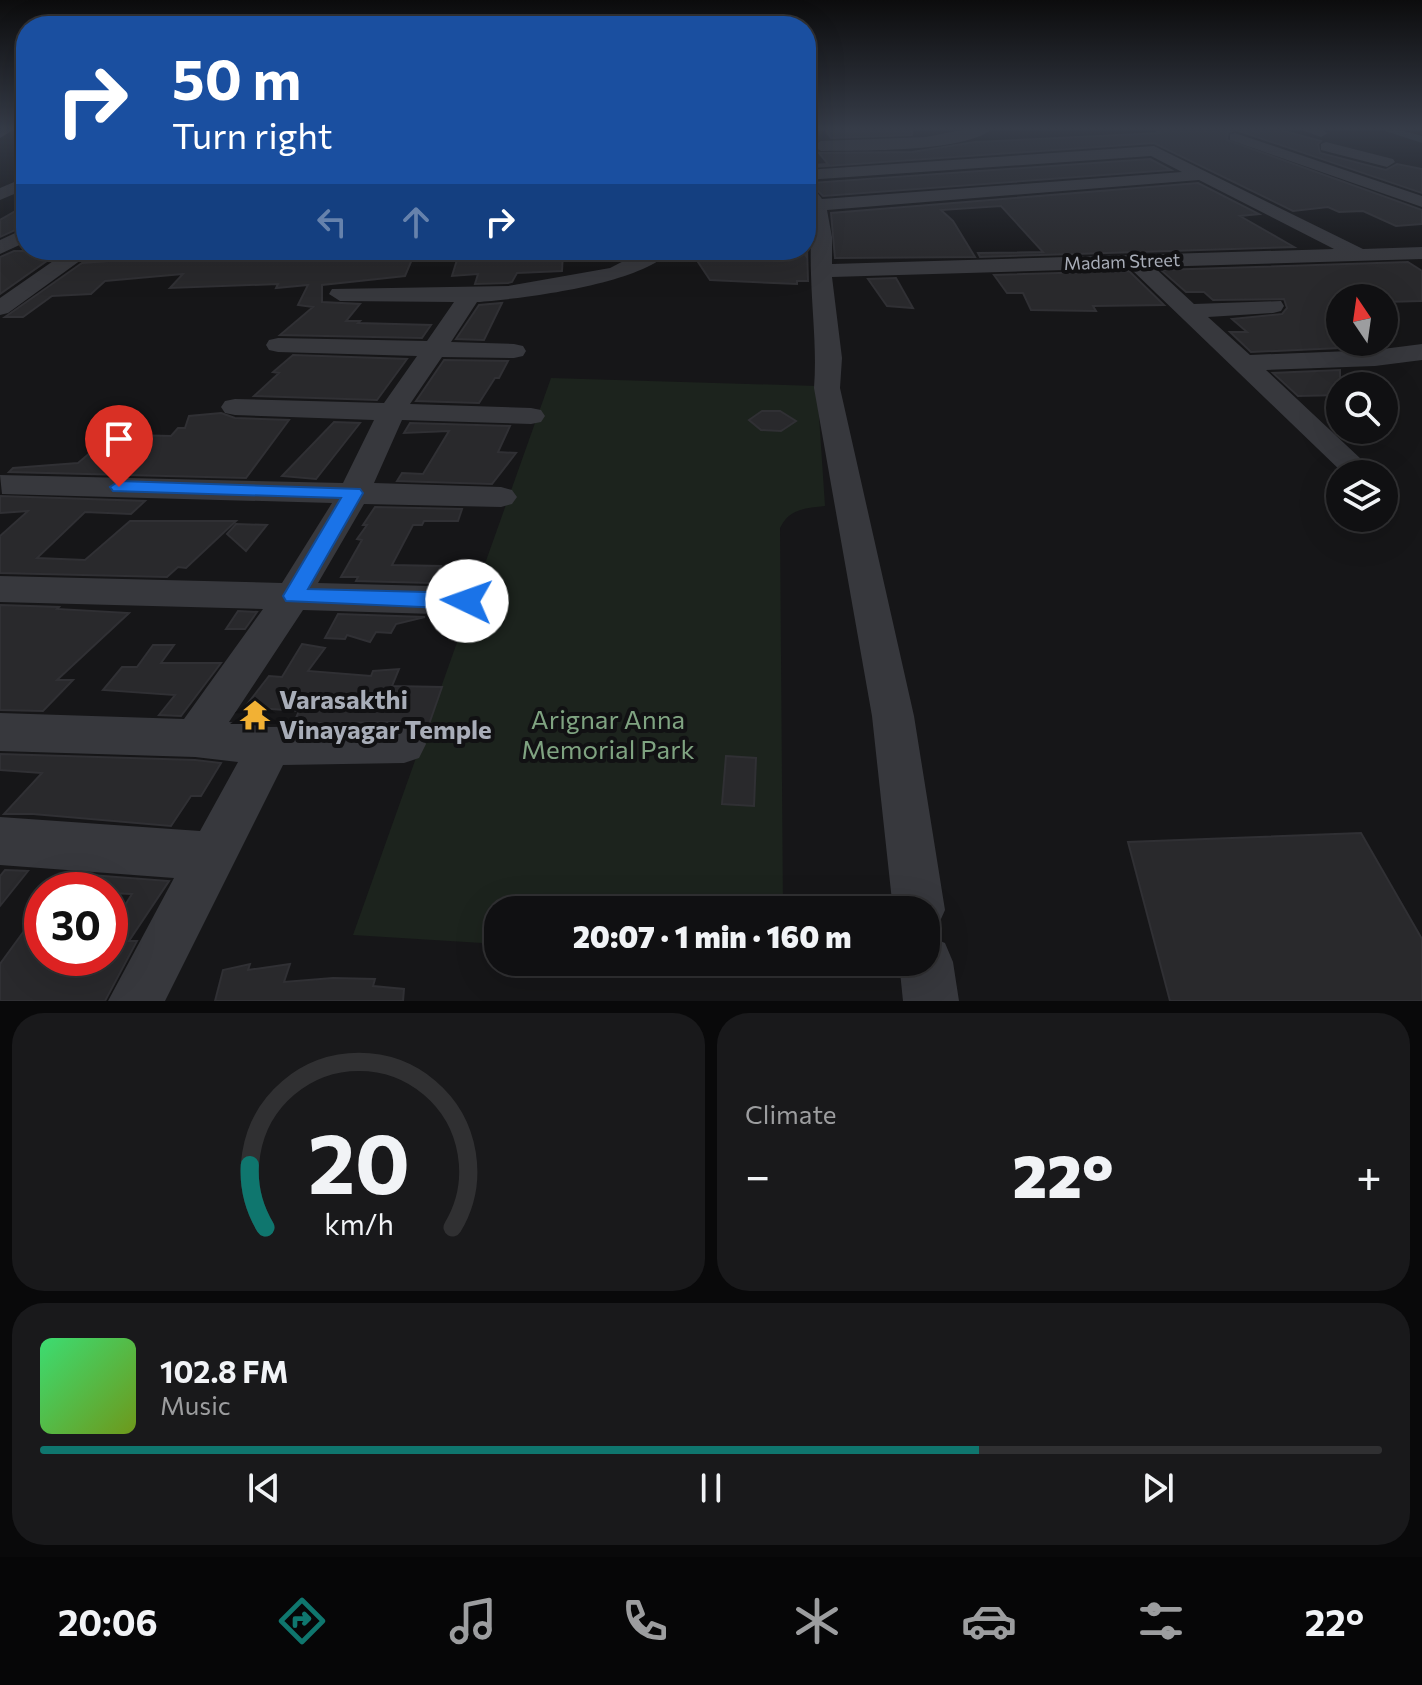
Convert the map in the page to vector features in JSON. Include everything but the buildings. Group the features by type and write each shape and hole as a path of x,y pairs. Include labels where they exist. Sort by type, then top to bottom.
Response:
{"street":[{"path":"816,193 961,175"},
{"path":"816,194 1202,175 1362,256"},
{"path":"1364,175 1422,202"},
{"path":"816,217 822,237 821,271 829,358 827,388 893,716 917,896"},
{"name":"Madam Street","path":"821,271 1422,253"},
{"path":"0,308 68,260"},
{"path":"340,294 470,296 508,293 616,273 641,260"},
{"path":"1135,261 1347,460"},
{"path":"195,738 293,596 354,493 392,411 470,296"},
{"path":"1189,311 1273,306"},
{"path":"278,345 514,351"},
{"path":"1244,363 1375,358 1422,352"},
{"path":"235,407 531,416"},
{"path":"2,484 501,497"},
{"path":"0,589 467,601"},
{"path":"0,732 195,738 270,746 404,744"},
{"path":"136,1001 270,746"},
{"path":"0,841 210,856"},
{"path":"928,976 931,1001"}],"green space":[{"name":"Arignar Anna Memorial Park","path":"551,378 817,386 825,506 793,513 780,528 783,896 484,896 484,943 353,935"}],"place":[{"name":"Varasakthi Vinayagar Temple","path":"255,715"}],"route":[{"path":"119,487 354,493 293,596 467,601"}]}
